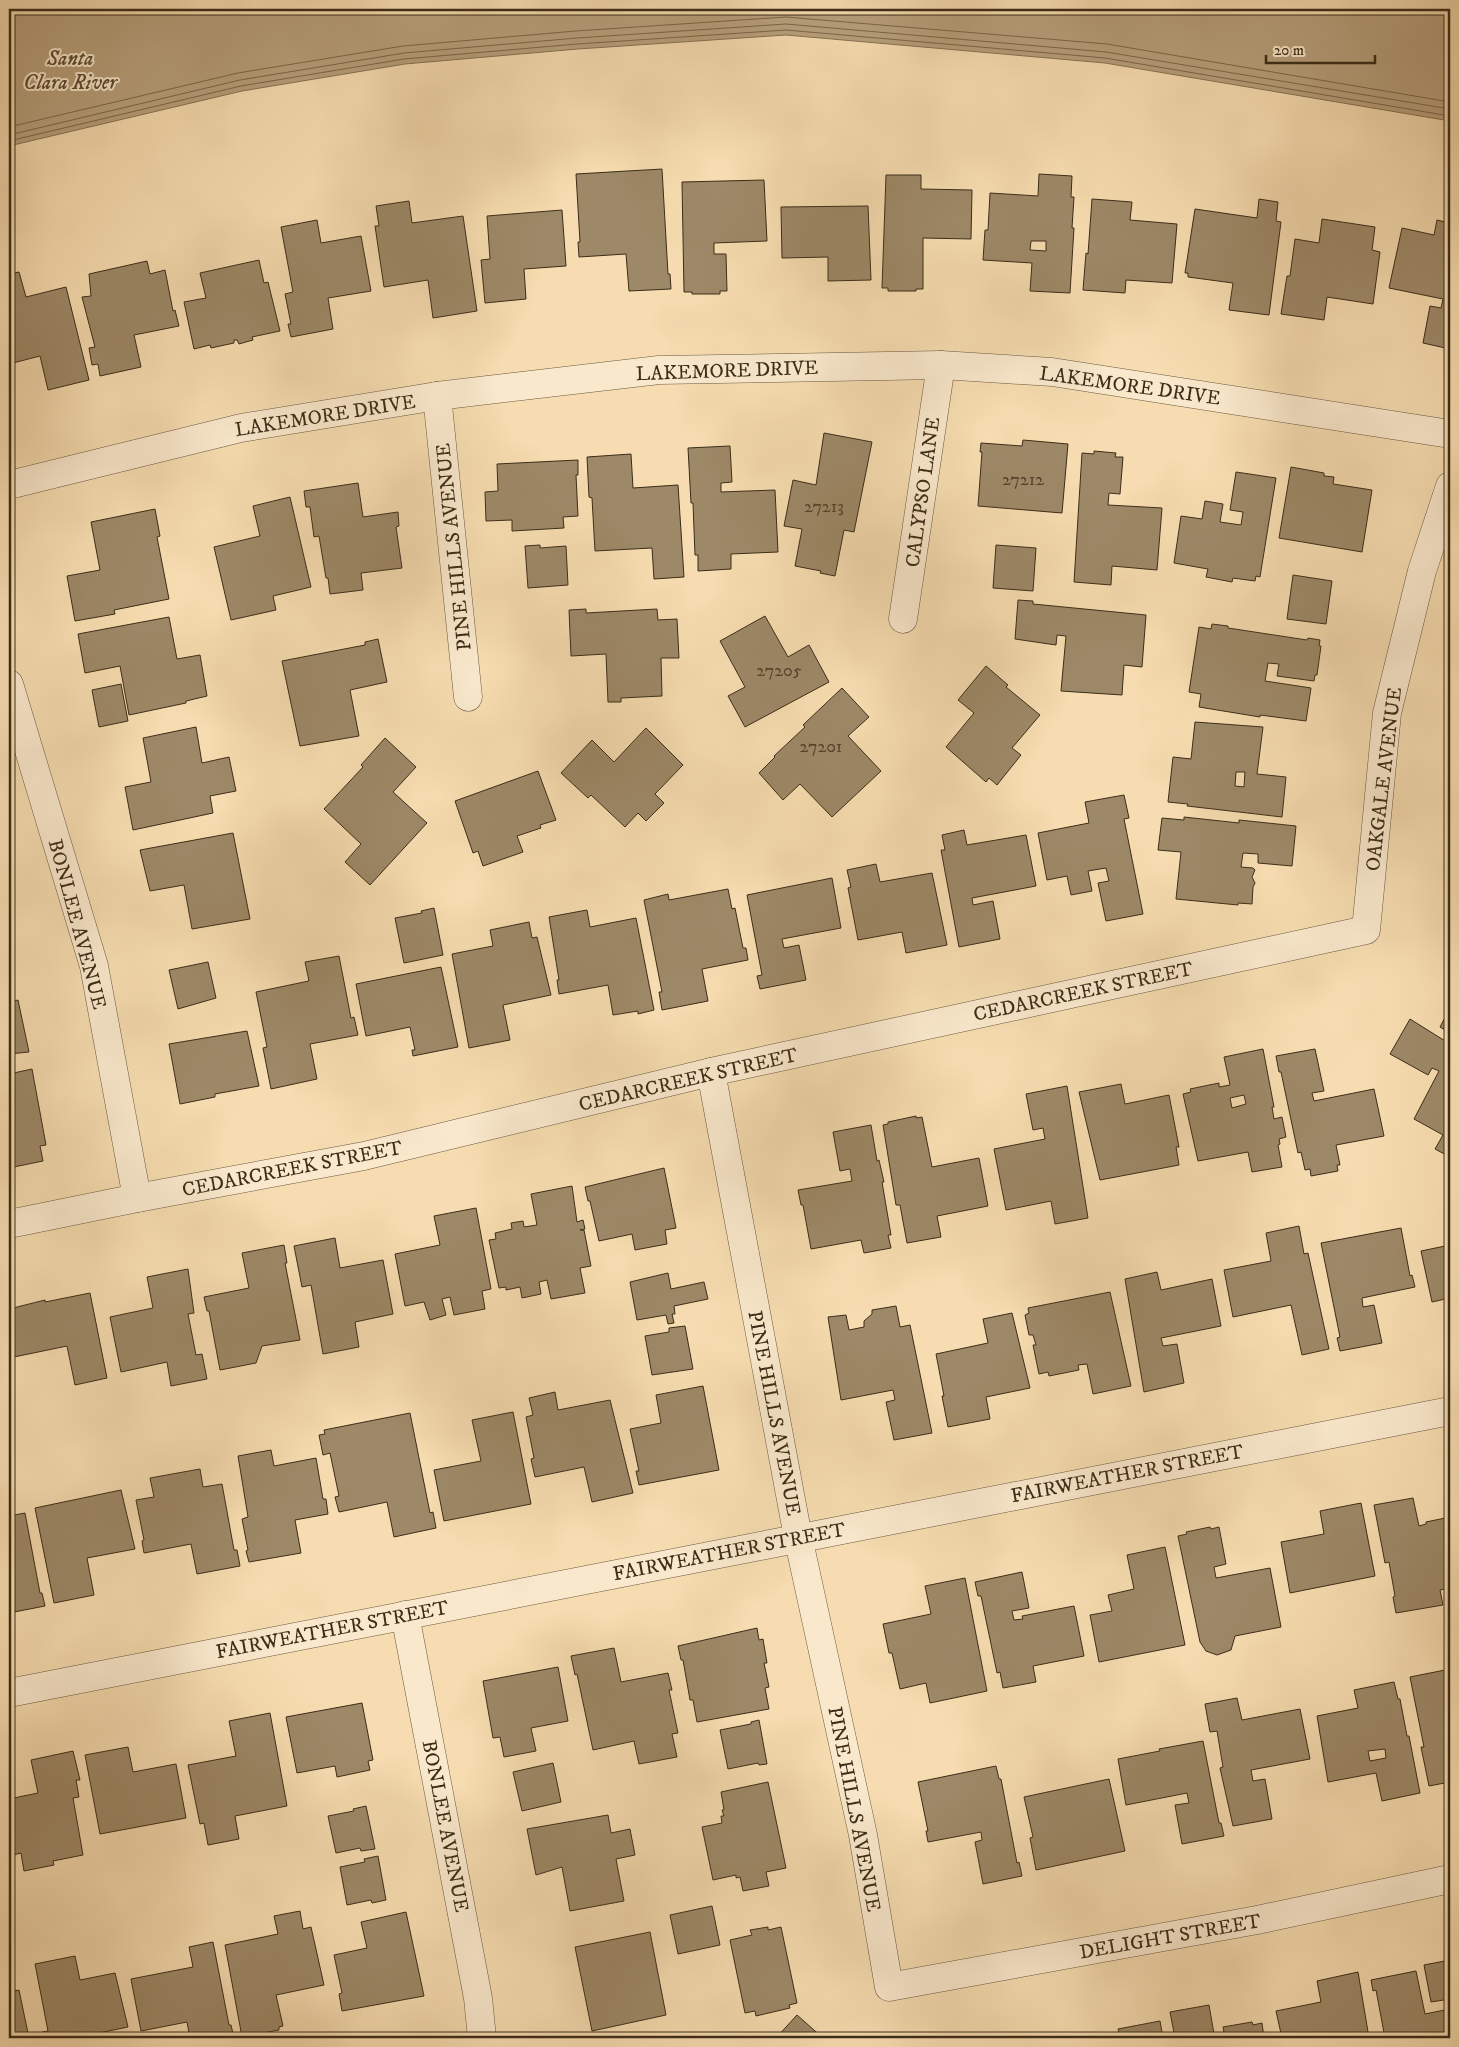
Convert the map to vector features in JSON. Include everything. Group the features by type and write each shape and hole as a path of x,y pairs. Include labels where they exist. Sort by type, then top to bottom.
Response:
{"street":[{"name":"LAKEMORE DRIVE","path":"9,485 241,428 437,396 659,370 941,365 1052,372 1450,434"},
{"name":"CALYPSO LANE","path":"904,619 941,365"},
{"name":"PINE HILLS AVENUE","path":"437,396 468,697"},
{"name":"OAKGALE AVENUE","path":"1366,930 1387,713 1422,571 1450,486"},
{"name":"BONLEE AVENUE","path":"9,684 94,966 137,1198"},
{"name":"CEDARCREEK STREET","path":"9,1224 364,1156 711,1072 1366,930"},
{"name":"PINE HILLS AVENUE","path":"711,1072 798,1537 863,1835 889,1988"},
{"name":"FAIRWEATHER STREET","path":"9,1692 1450,1411"},
{"name":"BONLEE AVENUE","path":"406,1615 478,1998 482,2038"},
{"name":"DELIGHT STREET","path":"889,1988 1257,1920 1450,1879"}],"water":[{"name":"Santa Clara River","path":"9,9 1450,9 1450,121 1105,63 786,35 578,49 405,64 242,91 9,146"}],"building":[{"path":"662,169 668,274 670,274 671,289 629,291 626,254 579,257 578,242 580,242 576,174"},
{"path":"1039,174 1072,176 1071,197 1074,197 1072,228 1074,228 1070,293 1030,291 1032,263 983,260 985,230 988,230 990,193 1038,196","holes":["1031,241 1046,241 1046,251 1030,250"]},
{"path":"886,175 921,175 921,189 972,190 971,239 923,238 923,289 916,289 916,291 888,291 888,288 882,288"},
{"path":"764,180 767,241 714,243 714,254 726,254 727,291 720,291 720,294 692,294 692,292 684,292 682,182"},
{"path":"1092,199 1132,202 1130,220 1177,224 1172,283 1126,280 1125,293 1083,290"},
{"path":"1259,199 1278,202 1276,221 1281,222 1269,315 1229,310 1233,283 1188,277 1188,273 1185,273 1195,209 1257,218"},
{"path":"409,201 412,223 463,216 477,311 433,318 428,280 384,287 375,226 379,226 376,206"},
{"path":"868,206 871,280 828,281 828,257 782,258 781,207"},
{"path":"562,210 566,266 524,269 526,299 485,303 481,260 490,259 487,216"},
{"path":"1322,219 1375,227 1372,250 1380,252 1373,304 1327,297 1324,320 1281,314 1287,276 1290,276 1295,239 1319,243"},
{"path":"317,220 321,243 361,236 371,291 328,298 333,329 291,337 288,324 291,324 285,294 293,292 281,227"},
{"path":"1437,220 1450,223 1450,349 1423,343 1430,306 1441,308 1443,299 1389,288 1402,228 1434,235"},
{"path":"259,260 264,283 268,282 280,331 252,337 253,340 239,344 237,340 234,340 234,343 211,348 210,345 194,349 184,302 206,298 200,273"},
{"path":"147,261 150,274 165,270 173,311 175,310 179,326 134,335 141,367 100,376 98,364 92,365 89,348 95,347 82,297 91,296 89,274"},
{"path":"19,272 26,297 66,287 89,380 48,390 40,356 9,364 9,274"},
{"path":"824,433 872,442 854,532 844,530 835,576 795,566 802,529 784,526 793,480 816,485"},
{"path":"1023,440 1068,444 1062,513 978,506 981,443 1022,446"},
{"path":"730,446 732,482 721,483 721,492 775,490 778,552 731,554 731,569 698,571 698,555 695,555 688,448"},
{"path":"1094,451 1116,453 1115,457 1123,457 1120,494 1109,493 1108,505 1162,508 1157,570 1112,566 1111,585 1074,582 1082,453 1094,454"},
{"path":"631,454 633,488 678,485 684,577 654,579 652,548 595,551 592,498 589,497 587,457"},
{"path":"578,460 578,475 576,475 578,516 563,517 564,528 512,531 512,520 486,521 485,492 498,491 497,464"},
{"path":"1291,467 1324,473 1324,476 1334,477 1333,484 1372,490 1362,552 1279,538"},
{"path":"1236,472 1276,478 1260,577 1256,576 1255,581 1233,578 1232,582 1206,577 1208,569 1174,563 1181,516 1202,519 1205,501 1223,504 1220,522 1241,525 1243,512 1230,510"},
{"path":"358,483 363,517 398,512 399,526 396,527 402,568 361,573 363,590 330,594 319,536 314,537 310,507 306,507 304,491"},
{"path":"290,497 311,587 273,596 276,610 231,620 214,547 260,536 253,506"},
{"path":"155,509 160,536 157,537 169,599 114,610 115,614 75,621 67,576 100,570 91,522"},
{"path":"540,545 540,548 566,546 568,585 528,588 525,546"},
{"path":"996,545 1036,548 1033,591 993,588"},
{"path":"1293,575 1332,581 1326,624 1287,619"},
{"path":"1018,600 1033,601 1033,604 1146,615 1142,667 1124,665 1122,695 1061,691 1066,636 1057,635 1056,645 1015,639"},
{"path":"586,609 586,613 657,609 658,620 677,619 679,658 661,658 662,696 621,698 621,702 608,702 606,654 571,656 569,610"},
{"path":"765,616 788,657 809,645 829,682 745,727 728,696 745,687 720,641"},
{"path":"169,617 177,659 200,655 207,696 186,701 186,703 129,715 120,666 85,673 78,634"},
{"path":"1212,624 1307,640 1308,638 1320,640 1319,646 1321,646 1317,675 1315,675 1314,681 1277,676 1279,664 1268,663 1265,681 1311,688 1306,721 1260,715 1260,717 1199,707 1201,694 1189,692 1199,627 1211,629"},
{"path":"378,639 387,682 350,690 359,736 300,746 282,661 365,645 365,642"},
{"path":"986,666 1008,685 1006,687 1040,715 1012,748 1021,755 997,785 989,778 986,782 946,747 974,713 958,700"},
{"path":"121,684 128,721 99,727 92,690"},
{"path":"842,688 869,717 848,736 881,771 832,817 800,784 783,800 759,773 805,727 803,725"},
{"path":"1195,722 1263,727 1257,774 1286,777 1282,817 1168,802 1173,757 1191,759","holes":["1236,772 1245,772 1244,787 1235,786"]},
{"path":"196,727 202,763 229,757 236,791 210,796 213,813 133,830 125,787 151,782 143,738"},
{"path":"646,728 683,765 655,794 664,803 646,821 638,813 625,827 591,795 588,798 561,773 592,740 614,762"},
{"path":"385,738 416,767 393,792 427,823 370,885 345,862 361,844 324,809 363,767 361,765"},
{"path":"538,771 556,820 540,825 541,828 517,836 523,852 483,866 478,851 473,853 455,801"},
{"path":"1124,795 1129,818 1124,819 1143,914 1106,921 1098,883 1109,881 1106,868 1088,871 1092,891 1071,895 1067,876 1047,880 1038,833 1089,823 1085,802"},
{"path":"1184,817 1239,823 1239,820 1296,826 1292,866 1258,863 1258,854 1243,853 1241,867 1253,868 1255,870 1252,877 1255,883 1252,904 1238,903 1238,905 1176,899 1181,852 1158,850 1162,818 1184,820"},
{"path":"964,830 967,845 1026,835 1036,886 972,898 973,905 993,901 1000,939 959,947 941,850 945,850 942,835"},
{"path":"233,833 250,919 192,929 184,885 150,891 140,850"},
{"path":"876,864 880,882 932,873 947,945 906,953 902,932 858,940 848,888 851,887 847,870"},
{"path":"832,878 841,928 782,939 784,948 799,945 806,980 760,989 757,976 762,975 747,895"},
{"path":"728,889 732,909 735,908 743,948 746,948 748,960 702,969 708,1001 662,1010 659,992 662,992 644,900 668,894 669,900"},
{"path":"434,908 443,955 404,963 395,918 422,913 421,911"},
{"path":"587,910 590,927 636,918 654,1010 638,1014 638,1011 613,1015 608,985 559,994 557,980 559,980 549,917"},
{"path":"529,922 532,938 537,937 551,995 503,1005 510,1040 469,1048 452,954 493,946 490,930"},
{"path":"339,956 351,1018 354,1017 358,1035 310,1044 317,1079 271,1089 263,1048 267,1047 256,992 309,981 305,962"},
{"path":"208,962 216,998 178,1009 169,970"},
{"path":"441,967 458,1047 413,1056 412,1050 415,1050 410,1027 366,1036 356,984"},
{"path":"18,1000 29,1052 9,1054 9,1002"},
{"path":"1450,1008 1450,1033 1440,1027"},
{"path":"1410,1019 1450,1044 1450,1157 1435,1149 1443,1135 1414,1119 1439,1071 1432,1068 1428,1075 1390,1054"},
{"path":"247,1031 259,1086 215,1094 215,1097 180,1104 169,1044"},
{"path":"1263,1049 1274,1107 1272,1107 1274,1119 1282,1117 1286,1137 1279,1139 1280,1144 1278,1145 1282,1167 1252,1172 1248,1152 1198,1161 1183,1094 1191,1092 1190,1089 1219,1083 1219,1087 1230,1085 1224,1057","holes":["1244,1095 1246,1104 1232,1108 1230,1098"]},
{"path":"1315,1049 1324,1091 1312,1093 1314,1101 1374,1089 1384,1136 1336,1145 1340,1165 1337,1165 1338,1171 1311,1176 1310,1169 1305,1170 1301,1152 1298,1153 1276,1056"},
{"path":"32,1069 46,1145 40,1146 43,1161 9,1168 9,1074"},
{"path":"1121,1084 1125,1104 1169,1095 1179,1147 1176,1147 1179,1165 1100,1180 1079,1092"},
{"path":"1067,1086 1088,1218 1055,1224 1051,1201 1006,1210 994,1149 1045,1139 1043,1128 1033,1130 1026,1094"},
{"path":"916,1116 916,1118 922,1117 932,1167 979,1158 988,1206 937,1216 941,1237 907,1243 900,1205 896,1205 883,1125 888,1124 888,1122"},
{"path":"871,1125 877,1161 879,1160 884,1182 882,1182 891,1235 888,1235 891,1248 864,1253 861,1240 811,1249 803,1205 801,1205 798,1190 852,1181 850,1169 840,1171 833,1132"},
{"path":"664,1168 676,1228 665,1230 667,1244 635,1250 632,1234 599,1241 585,1187"},
{"path":"572,1186 577,1222 583,1220 585,1229 580,1230 584,1230 591,1266 580,1268 585,1293 551,1299 547,1280 539,1282 541,1294 522,1298 520,1287 506,1290 506,1287 499,1288 489,1240 496,1239 495,1233 512,1229 511,1223 523,1221 524,1227 537,1225 531,1194"},
{"path":"476,1208 491,1289 482,1291 485,1309 454,1315 450,1297 442,1299 446,1315 430,1320 424,1302 405,1306 395,1254 440,1245 434,1216"},
{"path":"1299,1226 1304,1254 1308,1253 1329,1349 1302,1355 1291,1305 1233,1317 1224,1270 1271,1261 1266,1233"},
{"path":"1401,1228 1410,1276 1412,1275 1415,1287 1362,1298 1363,1307 1374,1305 1382,1343 1340,1351 1337,1338 1340,1337 1321,1243"},
{"path":"335,1238 340,1268 383,1260 393,1314 355,1322 359,1347 323,1354 311,1285 302,1287 294,1246"},
{"path":"284,1245 287,1263 285,1263 300,1340 262,1346 256,1363 220,1370 209,1311 207,1311 204,1297 249,1288 242,1253"},
{"path":"1450,1245 1450,1298 1432,1302 1421,1251"},
{"path":"188,1269 194,1313 188,1314 196,1355 202,1354 207,1379 171,1386 167,1362 121,1372 110,1317 153,1308 147,1277"},
{"path":"1157,1272 1161,1290 1212,1279 1221,1326 1161,1338 1163,1346 1177,1344 1184,1383 1144,1392 1125,1279"},
{"path":"668,1273 671,1289 704,1282 708,1299 674,1306 675,1314 672,1314 674,1323 668,1324 666,1315 637,1320 630,1282"},
{"path":"1110,1292 1131,1386 1093,1394 1087,1364 1078,1365 1079,1370 1049,1376 1048,1372 1039,1374 1033,1345 1036,1345 1033,1335 1029,1335 1025,1315 1029,1313 1028,1308"},
{"path":"90,1293 107,1378 75,1385 67,1346 14,1357 9,1331 9,1309 45,1300 45,1302"},
{"path":"896,1306 900,1327 910,1325 932,1433 894,1440 886,1402 895,1400 893,1390 841,1400 828,1317 846,1315 849,1330 864,1327 864,1321 872,1314 872,1310"},
{"path":"1012,1313 1030,1388 986,1397 990,1419 948,1427 936,1354 988,1343 983,1319"},
{"path":"685,1326 693,1369 652,1375 645,1336 669,1332 669,1328"},
{"path":"703,1386 719,1470 639,1485 636,1471 639,1471 630,1429 661,1423 656,1395"},
{"path":"555,1392 558,1410 610,1400 633,1493 592,1502 584,1467 535,1477 531,1459 534,1458 526,1417 533,1415 529,1398"},
{"path":"513,1412 531,1504 444,1521 434,1470 481,1461 472,1420"},
{"path":"410,1413 430,1513 433,1512 436,1528 394,1537 387,1502 339,1512 335,1497 339,1496 330,1453 323,1455 319,1435 325,1434 324,1430"},
{"path":"271,1450 274,1466 316,1458 323,1499 326,1499 328,1514 295,1520 301,1553 249,1562 242,1519 248,1517 238,1456"},
{"path":"200,1469 203,1487 222,1484 234,1550 237,1550 240,1566 197,1574 191,1544 144,1553 142,1541 144,1540 136,1500 154,1497 150,1478"},
{"path":"121,1490 135,1549 87,1558 94,1595 54,1603 35,1508"},
{"path":"1413,1498 1419,1526 1426,1524 1426,1522 1450,1517 1450,1588 1440,1590 1443,1605 1396,1613 1389,1562 1385,1563 1374,1505"},
{"path":"1361,1503 1375,1576 1290,1593 1281,1542 1324,1534 1320,1511"},
{"path":"25,1513 40,1593 42,1593 45,1606 9,1613 9,1516"},
{"path":"1210,1527 1211,1529 1219,1527 1226,1564 1214,1567 1216,1578 1270,1568 1281,1627 1235,1636 1231,1650 1217,1655 1206,1651 1200,1642 1178,1536 1187,1534 1186,1532"},
{"path":"1165,1547 1185,1645 1099,1662 1090,1615 1112,1611 1108,1595 1134,1589 1127,1555"},
{"path":"1022,1572 1029,1608 1012,1611 1014,1620 1023,1619 1022,1616 1074,1606 1084,1656 1033,1666 1036,1682 1003,1688 1000,1672 997,1673 981,1596 978,1596 975,1582"},
{"path":"965,1578 987,1691 930,1703 926,1683 900,1689 892,1653 889,1653 883,1624 931,1614 925,1586"},
{"path":"757,1628 759,1640 763,1639 767,1663 764,1663 769,1687 765,1688 769,1709 697,1722 678,1646"},
{"path":"614,1648 621,1682 668,1673 672,1690 669,1690 678,1733 672,1734 677,1757 639,1764 634,1741 593,1750 577,1674 575,1675 571,1656"},
{"path":"558,1667 568,1721 531,1728 536,1751 504,1757 500,1737 493,1738 483,1681"},
{"path":"1450,1669 1450,1782 1429,1786 1421,1747 1424,1747 1410,1677"},
{"path":"1394,1682 1398,1699 1400,1699 1407,1736 1409,1736 1420,1793 1382,1801 1376,1773 1328,1782 1317,1716 1358,1708 1354,1690","holes":["1385,1749 1386,1758 1370,1761 1368,1751"]},
{"path":"1237,1698 1242,1720 1300,1709 1310,1759 1251,1770 1253,1781 1265,1779 1272,1819 1233,1826 1220,1768 1223,1767 1217,1731 1210,1732 1205,1704"},
{"path":"362,1703 373,1760 368,1761 370,1770 337,1777 335,1766 297,1773 286,1717"},
{"path":"270,1713 287,1806 235,1816 239,1839 208,1845 204,1823 200,1824 188,1765 236,1756 229,1721"},
{"path":"759,1720 767,1764 759,1765 758,1763 728,1769 720,1730 751,1724 751,1722"},
{"path":"1203,1741 1219,1823 1221,1823 1224,1836 1182,1844 1175,1805 1189,1803 1187,1793 1126,1805 1118,1759"},
{"path":"128,1747 133,1772 176,1764 186,1818 100,1834 85,1755"},
{"path":"73,1751 80,1780 76,1780 79,1797 73,1798 83,1855 53,1861 54,1865 24,1871 21,1853 9,1856 9,1799 38,1793 31,1760"},
{"path":"553,1763 561,1802 522,1811 513,1772"},
{"path":"996,1766 999,1779 1001,1779 1017,1863 1019,1862 1022,1876 983,1884 975,1842 982,1840 981,1832 928,1842 926,1831 928,1831 918,1782"},
{"path":"1109,1779 1125,1851 1036,1870 1030,1838 1033,1837 1024,1797"},
{"path":"768,1782 786,1868 766,1872 769,1886 743,1891 740,1877 736,1878 736,1875 713,1880 702,1827 722,1823 721,1816 724,1816 722,1810 724,1810 721,1792"},
{"path":"366,1806 375,1849 361,1851 360,1848 336,1853 328,1816 354,1811 353,1809"},
{"path":"608,1815 611,1833 630,1829 635,1855 616,1859 624,1901 570,1911 562,1867 536,1875 527,1829"},
{"path":"378,1856 386,1900 372,1903 371,1900 347,1905 340,1867 365,1862 364,1859"},
{"path":"712,1906 720,1945 678,1954 670,1915"},
{"path":"300,1911 303,1929 311,1927 324,1985 276,1995 283,2026 279,2027 279,2030 242,2037 225,1945 278,1934 274,1916"},
{"path":"406,1912 424,1996 342,2011 339,1994 342,1993 334,1955 367,1948 361,1922"},
{"path":"768,1927 768,1930 781,1927 797,2003 789,2005 790,2008 756,2016 755,2011 745,2013 730,1940 752,1935 750,1930"},
{"path":"650,1932 666,2015 592,2031 575,1947"},
{"path":"213,1942 229,2025 231,2025 234,2038 190,2038 187,2022 141,2031 131,1979 193,1967 189,1947"},
{"path":"75,1956 80,1980 115,1973 128,2027 94,2034 95,2038 44,2038 42,2032 48,2031 35,1964"},
{"path":"1450,1960 1450,1999 1431,2002 1424,1965"},
{"path":"1416,1971 1425,2014 1450,2009 1450,2038 1385,2038 1376,1990 1373,1991 1371,1980"},
{"path":"1358,1972 1369,2038 1282,2038 1276,2011 1321,2002 1317,1981"},
{"path":"19,1990 29,2038 9,2038 9,1992"},
{"path":"1209,2005 1214,2034 1224,2032 1223,2027 1252,2022 1253,2025 1262,2023 1264,2038 1175,2038 1170,2012"},
{"path":"797,2015 823,2038 776,2038"},
{"path":"1160,2021 1163,2038 1120,2038 1118,2029"},
{"path":"761,2033 767,2038 757,2038"}]}
